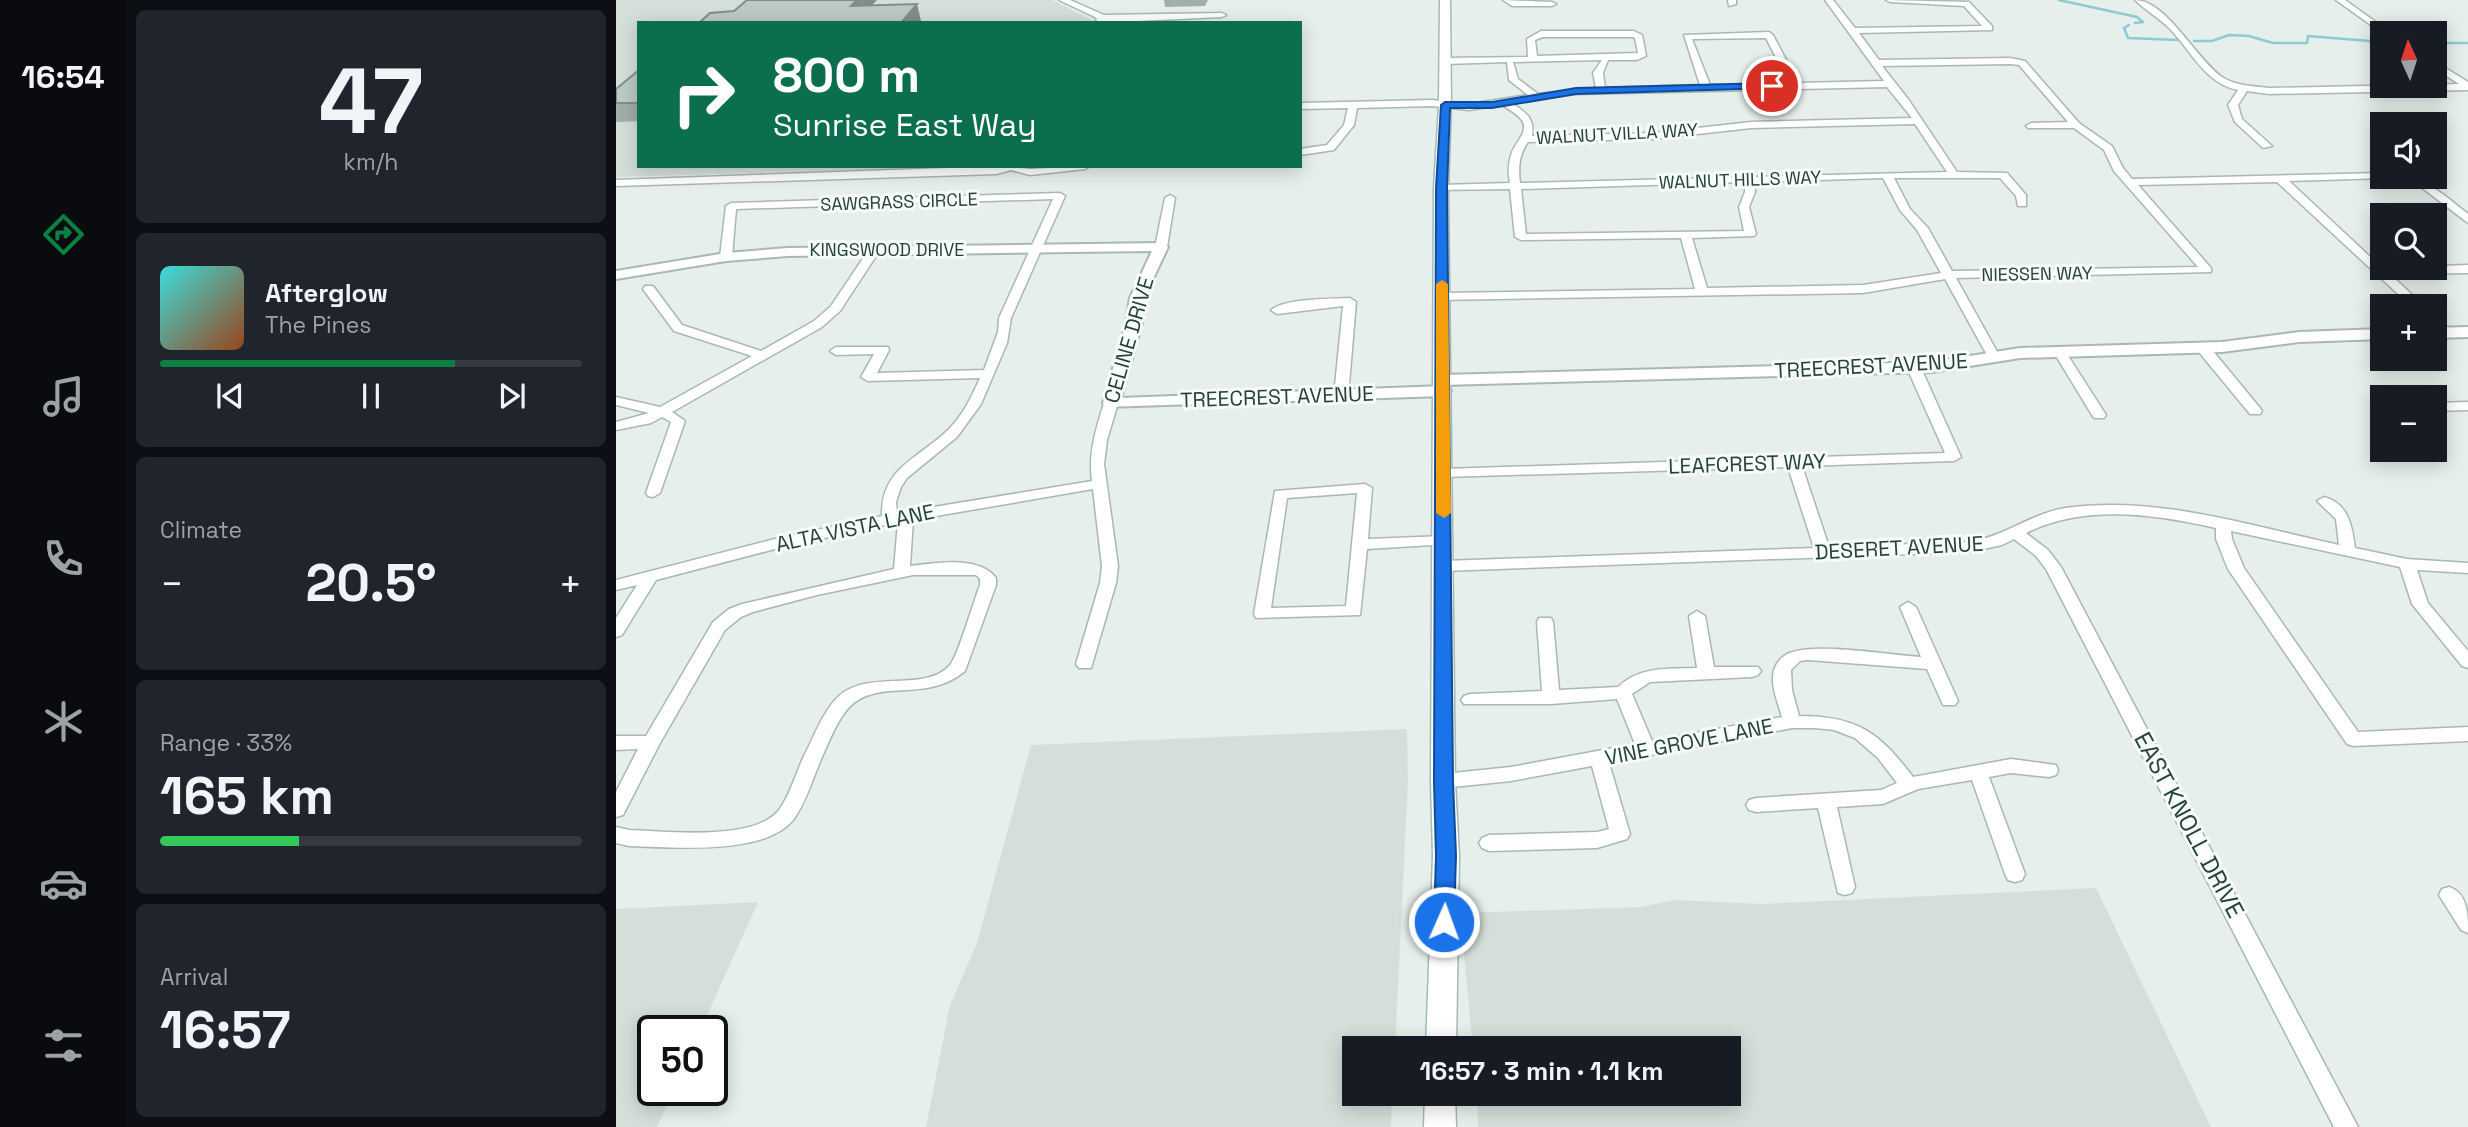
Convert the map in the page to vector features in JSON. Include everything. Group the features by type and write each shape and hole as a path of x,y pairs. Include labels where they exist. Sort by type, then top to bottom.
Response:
{"main road":[{"path":"1441,1036 1446,856 1443,781 1441,188 1445,105 1445,0"},
{"path":"1440,1106 1440,1127"}],"street":[{"path":"1063,0 1100,20 1222,16"},
{"path":"1507,0 1512,4 1552,4"},
{"path":"1829,0 1919,121 1955,176"},
{"path":"1851,31 1989,28 1966,4 1890,0"},
{"path":"2139,0 2173,27 2191,52 2218,78 2244,88 2269,91 2468,86"},
{"path":"2340,0 2370,21"},
{"path":"1445,61 1637,57 1643,54 1639,37 1634,34 1541,34 1531,39 1533,59"},
{"path":"1706,88 1687,37 1769,35 1795,86"},
{"path":"1601,90 1598,72 1605,62"},
{"name":"NIESSEN WAY","path":"1442,297 1863,289 1949,275 2207,270 2118,169 2108,148 2076,125 2022,63 1876,63"},
{"path":"1510,64 1514,80 1535,96"},
{"path":"2447,72 2468,86"},
{"path":"1302,106 1469,107 1506,103 1535,96 1601,90 1889,84"},
{"path":"2244,88 2233,105 2235,115 2267,146"},
{"path":"1506,103 1528,120 1529,131 1514,158 1521,237 1686,237 1751,234 1744,207 1750,192 1750,180"},
{"path":"1302,152 1330,148 1349,125 1353,105"},
{"name":"WALNUT VILLA WAY","path":"1525,139 1653,136 1751,125 1919,121"},
{"path":"2031,126 2076,125"},
{"path":"616,183 983,172 1009,168"},
{"path":"1017,168 1025,172 1045,169"},
{"path":"1887,175 1905,210 1922,228 1994,357"},
{"name":"WALNUT HILLS WAY","path":"1441,188 1887,175 2003,175 2021,195 2022,204"},
{"path":"2131,182 2370,176"},
{"path":"2279,178 2370,262"},
{"path":"2429,189 2468,220"},
{"name":"SAWGRASS CIRCLE","path":"726,257 731,206 1060,196 1037,250"},
{"name":"CELINE DRIVE","path":"1084,664 1108,583 1110,566 1098,484 1098,452 1134,323 1137,298 1161,247 1170,198"},
{"path":"1686,237 1702,292"},
{"name":"KINGSWOOD DRIVE","path":"616,275 726,257 788,251 1161,247"},
{"path":"616,426 662,412 808,332 830,314 874,250"},
{"path":"902,573 898,518 889,497 898,479 914,462 962,424 1004,334 1005,318 1037,250"},
{"path":"2447,269 2468,269"},
{"path":"2390,280 2405,294"},
{"path":"649,289 678,328 765,356"},
{"path":"1276,310 1313,303 1349,302 1341,396"},
{"path":"2447,332 2468,332"},
{"name":"TREECREST AVENUE","path":"1111,403 1341,396 1443,386 1914,368 2059,351 2203,348 2299,337 2370,334"},
{"path":"2203,348 2255,411"},
{"path":"836,351 883,350 868,377 986,374"},
{"path":"2059,351 2099,415"},
{"name":"LEAFCREST WAY","path":"1443,473 1954,457 1914,368"},
{"path":"616,401 662,412 678,421 653,493"},
{"path":"2447,407 2468,406"},
{"path":"1794,463 1823,553"},
{"name":"ALTA VISTA LANE","path":"616,586 775,544 898,518 1098,484"},
{"path":"1365,488 1360,544 1354,611 1262,614 1279,494 1365,488"},
{"path":"2323,502 2343,518 2348,551"},
{"name":"DESERET AVENUE","path":"1444,566 1970,547 1997,542 2049,517 2106,509 2150,511 2223,524 2407,564 2468,568"},
{"path":"2223,524 2224,539 2236,569 2353,739 2468,734"},
{"name":"EAST KNOLL DRIVE","path":"2017,534 2042,554 2053,567 2346,1127"},
{"path":"1360,544 1444,541"},
{"path":"2407,564 2420,604 2468,662"},
{"path":"616,810 651,742 719,626 726,619 748,608 919,569 967,568 981,571 988,578 988,585 961,663 954,672 930,683 864,688 844,701 786,815 778,824 731,838 629,838 616,835"},
{"path":"616,631 650,577"},
{"path":"1908,607 1948,701"},
{"path":"1697,616 1706,673"},
{"path":"1545,622 1551,698"},
{"path":"1792,722 1781,677 1782,669 1791,658 1808,654 1933,664"},
{"path":"1470,700 1623,693 1633,683 1647,676 1752,671"},
{"path":"1623,693 1646,749"},
{"name":"VINE GROVE LANE","path":"1443,781 1511,774 1792,722 1827,721 1846,724 1870,738 1910,786"},
{"path":"616,743 651,742"},
{"path":"1489,843 1597,840 1620,834 1599,759"},
{"path":"1756,805 1883,797 1915,783 2011,766 2049,769"},
{"path":"1978,772 2015,874"},
{"path":"1826,801 1845,887"},
{"path":"2449,895 2468,924"}],"shaded area":[{"path":"616,0 1052,0 1092,20 637,21 637,168 928,168 616,177"},
{"path":"1407,729 1408,781 1396,1036 1342,1036 1342,1106 1392,1106 1391,1127 926,1127 950,1005 977,943 1031,745"},
{"path":"2096,888 2211,1127 1478,1127 1477,1106 1741,1106 1741,1036 1472,1036 1460,913 1641,907 1675,900 1763,904"},
{"path":"758,902 707,1015 637,1015 637,1106 667,1106 657,1127 616,1127 616,909"}],"building":[{"path":"747,0 857,0 851,6 917,4 903,21 701,21 710,13 734,11"},
{"path":"637,72 637,103 616,103 616,89"}],"waterway":[{"path":"2059,0 2137,17 2143,22 2135,23"},
{"path":"2129,25 2124,28 2128,38 2177,40"},
{"path":"2194,41 2212,41 2229,35 2249,36 2273,43 2307,43 2308,36 2370,41"},
{"path":"2447,43 2468,43"}],"slow traffic":[{"path":"1442,284 1444,513"}],"route":[{"path":"1444,922 1446,856 1443,781 1445,711 1441,188 1445,105 1492,105 1576,91 1772,86"}]}
